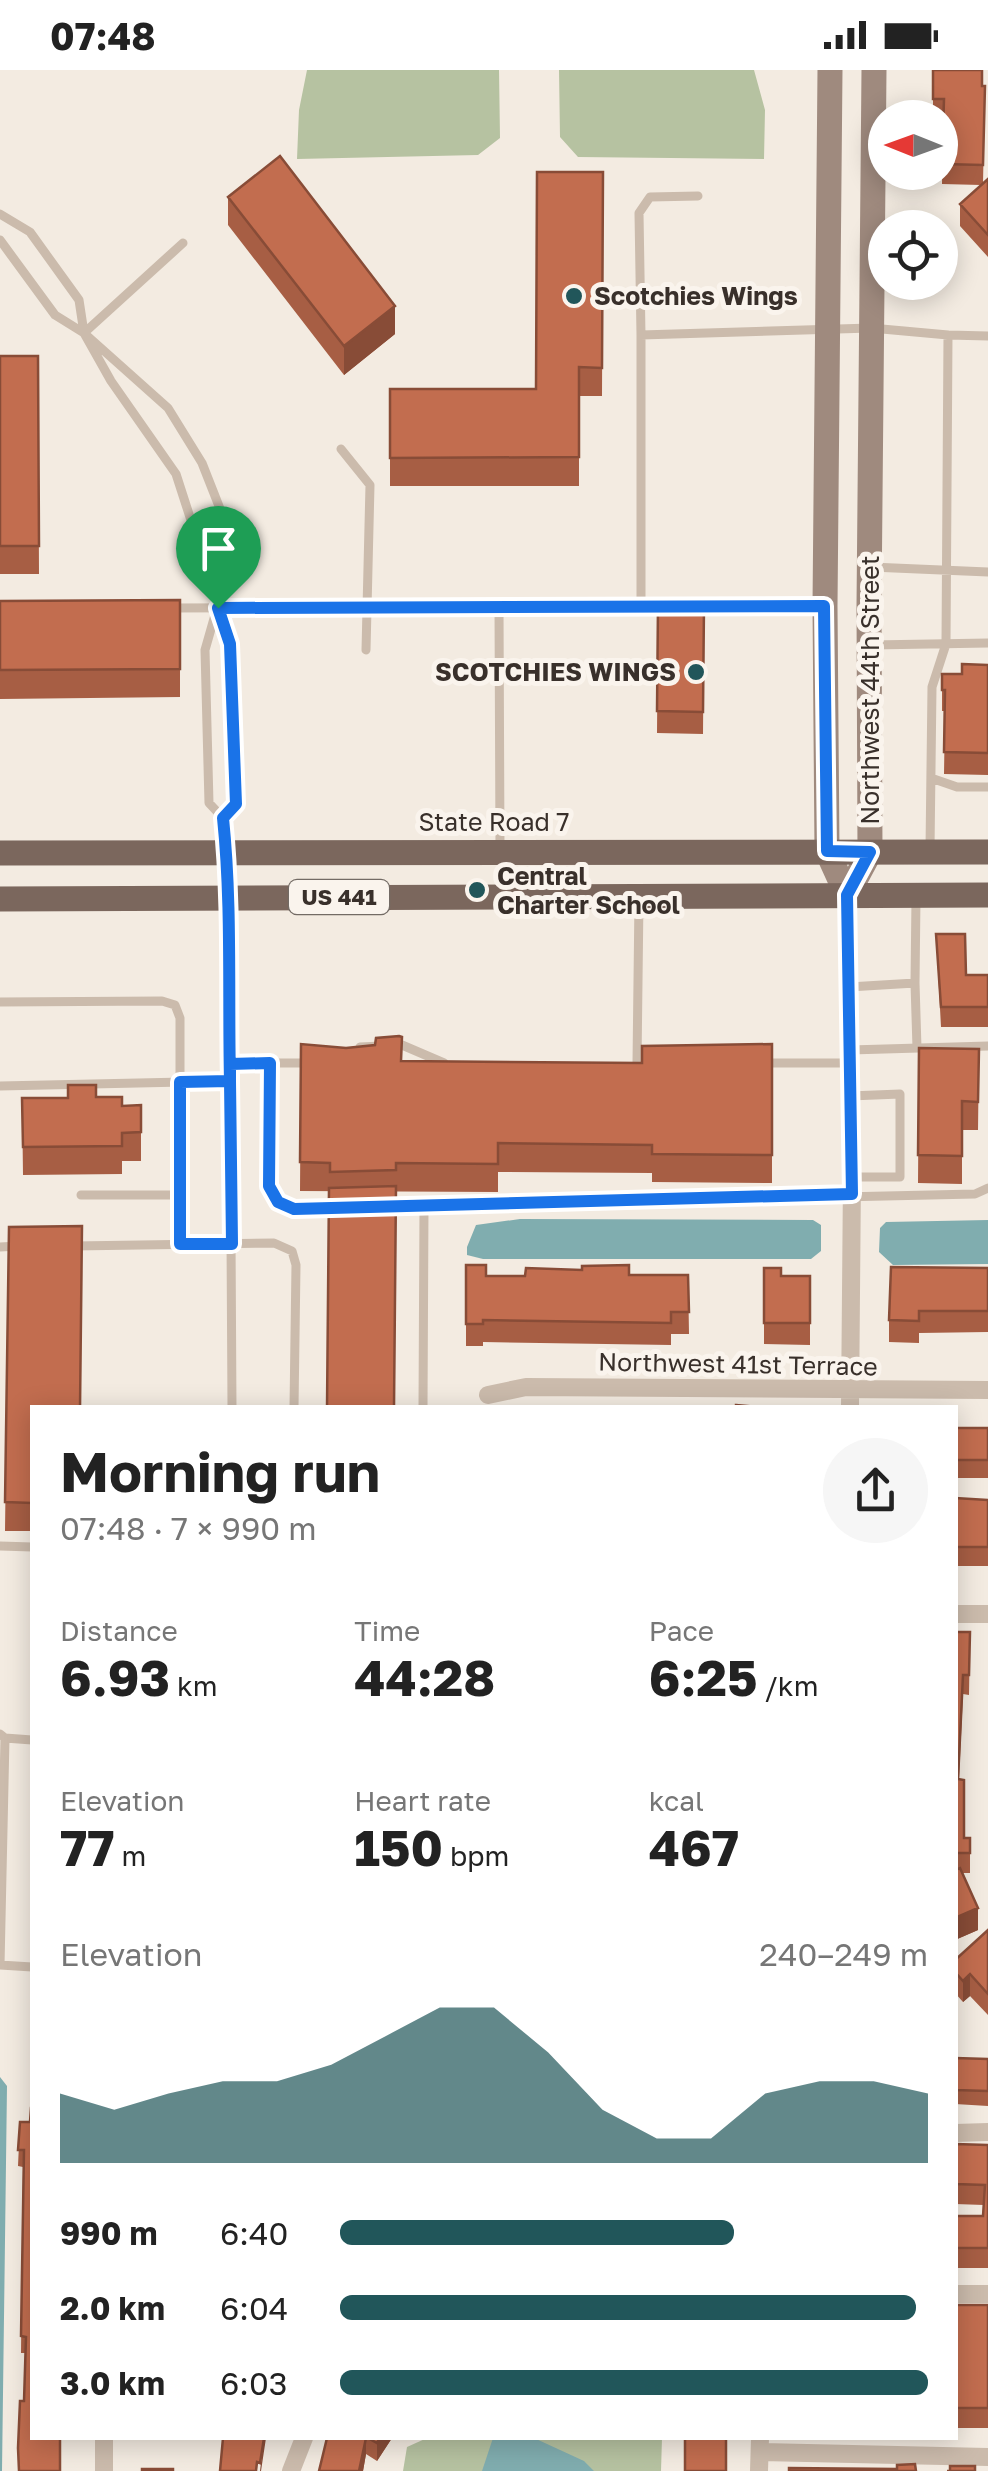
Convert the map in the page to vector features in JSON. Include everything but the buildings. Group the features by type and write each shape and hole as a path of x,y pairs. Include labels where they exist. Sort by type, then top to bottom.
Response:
{"main road":[{"name":"State Road 7","path":"0,853 988,852"},
{"name":"US 441","path":"0,899 988,895"}],"street":[{"name":"Northwest 44th Street","path":"830,70 824,606 827,851 847,895"},
{"name":"Northwest 44th Street","path":"847,895 870,852 874,70"},
{"path":"847,895 852,1186 850,1399"},
{"name":"Northwest 41st Terrace","path":"488,1394 526,1387 603,1398 850,1399 988,1390"},
{"path":"958,1614 988,1614"},
{"path":"958,2133 988,2132"},
{"path":"958,2294 988,2294"},
{"path":"104,2440 104,2471"},
{"path":"292,2471 303,2440"},
{"path":"759,2454 988,2458"}],"lane":[{"path":"641,607 639,213 650,198 698,196"},
{"path":"0,214 30,232 79,300 84,333 111,381 176,474 230,644 236,804 223,818"},
{"path":"0,240 55,316 84,333 168,408 202,463 228,529 233,580 218,608 204,650 210,804 223,818 229,897 232,1405"},
{"path":"84,333 183,242"},
{"path":"641,335 871,328 988,336"},
{"path":"930,852 932,688 946,644 948,336"},
{"path":"342,449 370,485 366,650"},
{"path":"869,567 988,572"},
{"path":"161,608 824,606"},
{"path":"499,607 500,852"},
{"path":"869,645 988,643"},
{"path":"932,688 946,679"},
{"path":"931,778 957,787 988,787"},
{"path":"916,895 917,1048"},
{"path":"637,1063 639,896"},
{"path":"849,987 915,984"},
{"path":"0,1002 175,1005 180,1018 180,1244"},
{"path":"345,1054 372,1044 402,1046 444,1063"},
{"path":"750,1063 917,1048 988,1046"},
{"path":"373,1058 400,1056 413,1064"},
{"path":"270,1063 269,1186 278,1202 294,1209 350,1208"},
{"path":"230,1064 324,1063"},
{"path":"425,1068 463,1063"},
{"path":"618,1063 656,1063"},
{"path":"0,1086 230,1081"},
{"path":"850,1096 900,1094 900,1177 852,1186"},
{"path":"368,1207 852,1186 974,1194 988,1188"},
{"path":"81,1195 180,1195"},
{"path":"423,1405 424,1206"},
{"path":"58,1246 274,1243 292,1250 296,1264 294,1405"},
{"path":"0,1246 38,1246"},
{"path":"0,1546 30,1547"},
{"path":"30,1740 3,1736 0,1965 30,1968"}],"green space":[{"path":"307,70 499,70 500,138 478,155 297,159 299,110"},
{"path":"559,70 754,70 765,110 764,159 578,157 560,137"},
{"path":"423,2440 662,2440 661,2471 403,2471 407,2447"}],"water":[{"path":"520,1219 813,1220 821,1225 821,1251 811,1259 483,1259 467,1255 476,1225"},
{"path":"988,1220 988,1264 893,1265 879,1252 880,1228 886,1222"},
{"path":"0,2077 7,2086 2,2471 0,2471"},
{"path":"492,2440 538,2440 584,2461 594,2471 482,2471"}],"place":[{"name":"Scotchies Wings","path":"574,296"},
{"name":"SCOTCHIES WINGS","path":"696,672"},
{"name":"Central Charter School","path":"477,890"}],"route":[{"path":"824,606 827,851 870,852 847,895 852,1194 294,1209 278,1202 269,1186 270,1063 230,1064 232,1244 180,1244 180,1082 230,1081 229,897 223,818 236,804 235,709 230,644 218,608 824,606"}]}
